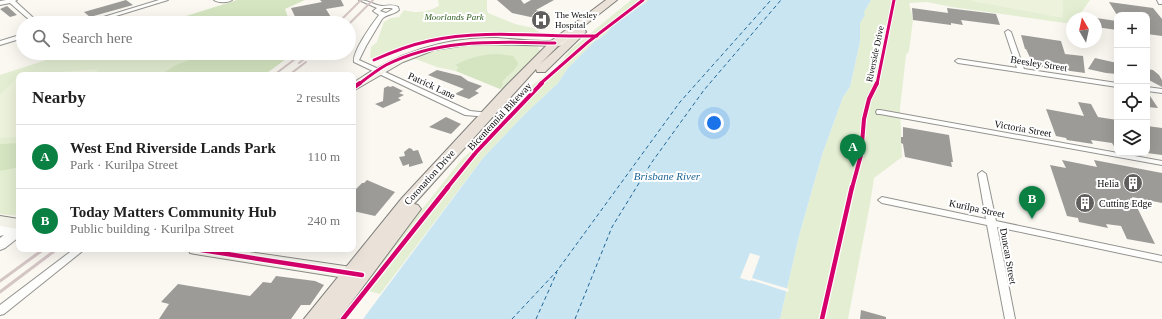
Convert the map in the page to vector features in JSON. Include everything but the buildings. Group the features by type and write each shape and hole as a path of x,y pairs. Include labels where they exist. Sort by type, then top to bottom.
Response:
{"highway":[{"name":"Coronation Drive","path":"313,319 356,274 455,160 532,78 616,1"},
{"name":"Coronation Drive","path":"328,319 356,274 423,183 544,53 566,33 616,1"}],"main road":[{"path":"356,78 406,56 440,46 484,41 555,43 563,42 582,32"},
{"path":"356,85 373,69 398,53 440,42 485,38 538,39 566,33"},
{"path":"530,42 540,47 544,53"},
{"path":"214,252 356,274"}],"street":[{"path":"0,3 12,0 29,16"},
{"path":"111,16 165,0"},
{"path":"217,0 229,0"},
{"path":"362,0 380,7 389,6 396,8 396,10 392,13 383,14 376,12 376,10 380,7"},
{"name":"Patrick Lane","path":"383,14 375,24 356,57 358,63 468,113 486,115"},
{"path":"1008,32 1021,70"},
{"path":"0,42 16,38"},
{"name":"Beesley Street","path":"958,61 1114,85"},
{"path":"1150,89 1162,91"},
{"name":"Victoria Street","path":"880,112 1162,163"},
{"name":"Duncan Street","path":"982,174 1010,319"},
{"name":"Kurilpa Street","path":"882,200 1162,259"},
{"path":"0,232 13,224"},
{"path":"0,244 13,224"},
{"path":"0,311 76,252"}],"green space":[{"path":"237,0 305,0 285,9 288,16 186,16"},
{"name":"Moorlands Park","path":"438,0 487,0 488,13 515,24 533,28 548,35 494,33 442,37 404,46 374,58 370,58 371,47 377,42 384,22 391,18 399,17 404,10 418,12 435,8 439,6"},
{"path":"631,0 649,0 612,26 606,34 594,42 568,68 558,83 525,114 483,158 380,294 359,288 462,159 499,127 523,100 530,87 558,66 570,50"},
{"path":"871,0 1090,0 1081,12 1066,12 1066,23 927,2 909,3 913,20 909,51 906,55 900,108 902,157 874,178 848,319 780,319 799,236 822,155 843,97 850,87 860,42 860,23"},
{"path":"1063,0 1063,18 971,1"},
{"name":"Moorlands Park","path":"480,44 527,44 538,47 540,51 504,90 456,71 437,67 410,57 446,48"},
{"path":"498,54 513,56 518,63 502,82 503,85 500,89 456,71 459,67 455,65 465,60"},
{"path":"46,60 284,60 268,72 16,72 16,216 0,214 0,75"},
{"path":"189,60 284,60 268,72 165,72 176,65"},
{"path":"99,69 96,72 61,72"},
{"path":"16,79 16,137 0,138 0,94"},
{"path":"16,143 16,168 0,171 0,144"}],"water":[{"name":"Brisbane River","path":"649,0 871,0 860,23 860,42 850,87 843,97 822,155 799,236 780,319 363,319 483,158 525,114 558,83 568,68 594,42 606,34 612,26"}],"pier":[{"path":"750,253 760,256 752,278 789,289 788,292 740,278"}],"ferry route":[{"path":"512,319 557,271 680,102 771,0"},
{"path":"575,319 612,227 652,162 704,90 781,0"},
{"path":"536,319 557,272"}],"railway":[{"path":"345,16 361,0"},
{"path":"356,17 373,0"},
{"path":"278,72 294,60"},
{"path":"299,63 303,60"},
{"path":"293,72 306,62"},
{"path":"0,281 40,252"},
{"path":"0,292 53,252"}],"cycle path":[{"name":"Bicentennial Bikeway","path":"343,319 477,151 531,92 588,42 643,0"},
{"name":"Riverside Drive","path":"822,319 849,199 861,155 864,119 869,99 876,87 894,0"},
{"path":"374,60 402,48 457,36 597,36"},
{"path":"356,86 386,65 406,56 447,45 490,42 555,43"},
{"path":"214,252 362,275"}],"place":[{"name":"The Wesley Hospital","path":"541,20"},
{"name":"West End Riverside Lands Park","path":"853,167"},
{"name":"Helia","path":"1133,183"},
{"name":"Cutting Edge","path":"1085,203"},
{"name":"Today Matters Community Hub","path":"1032,219"}]}
